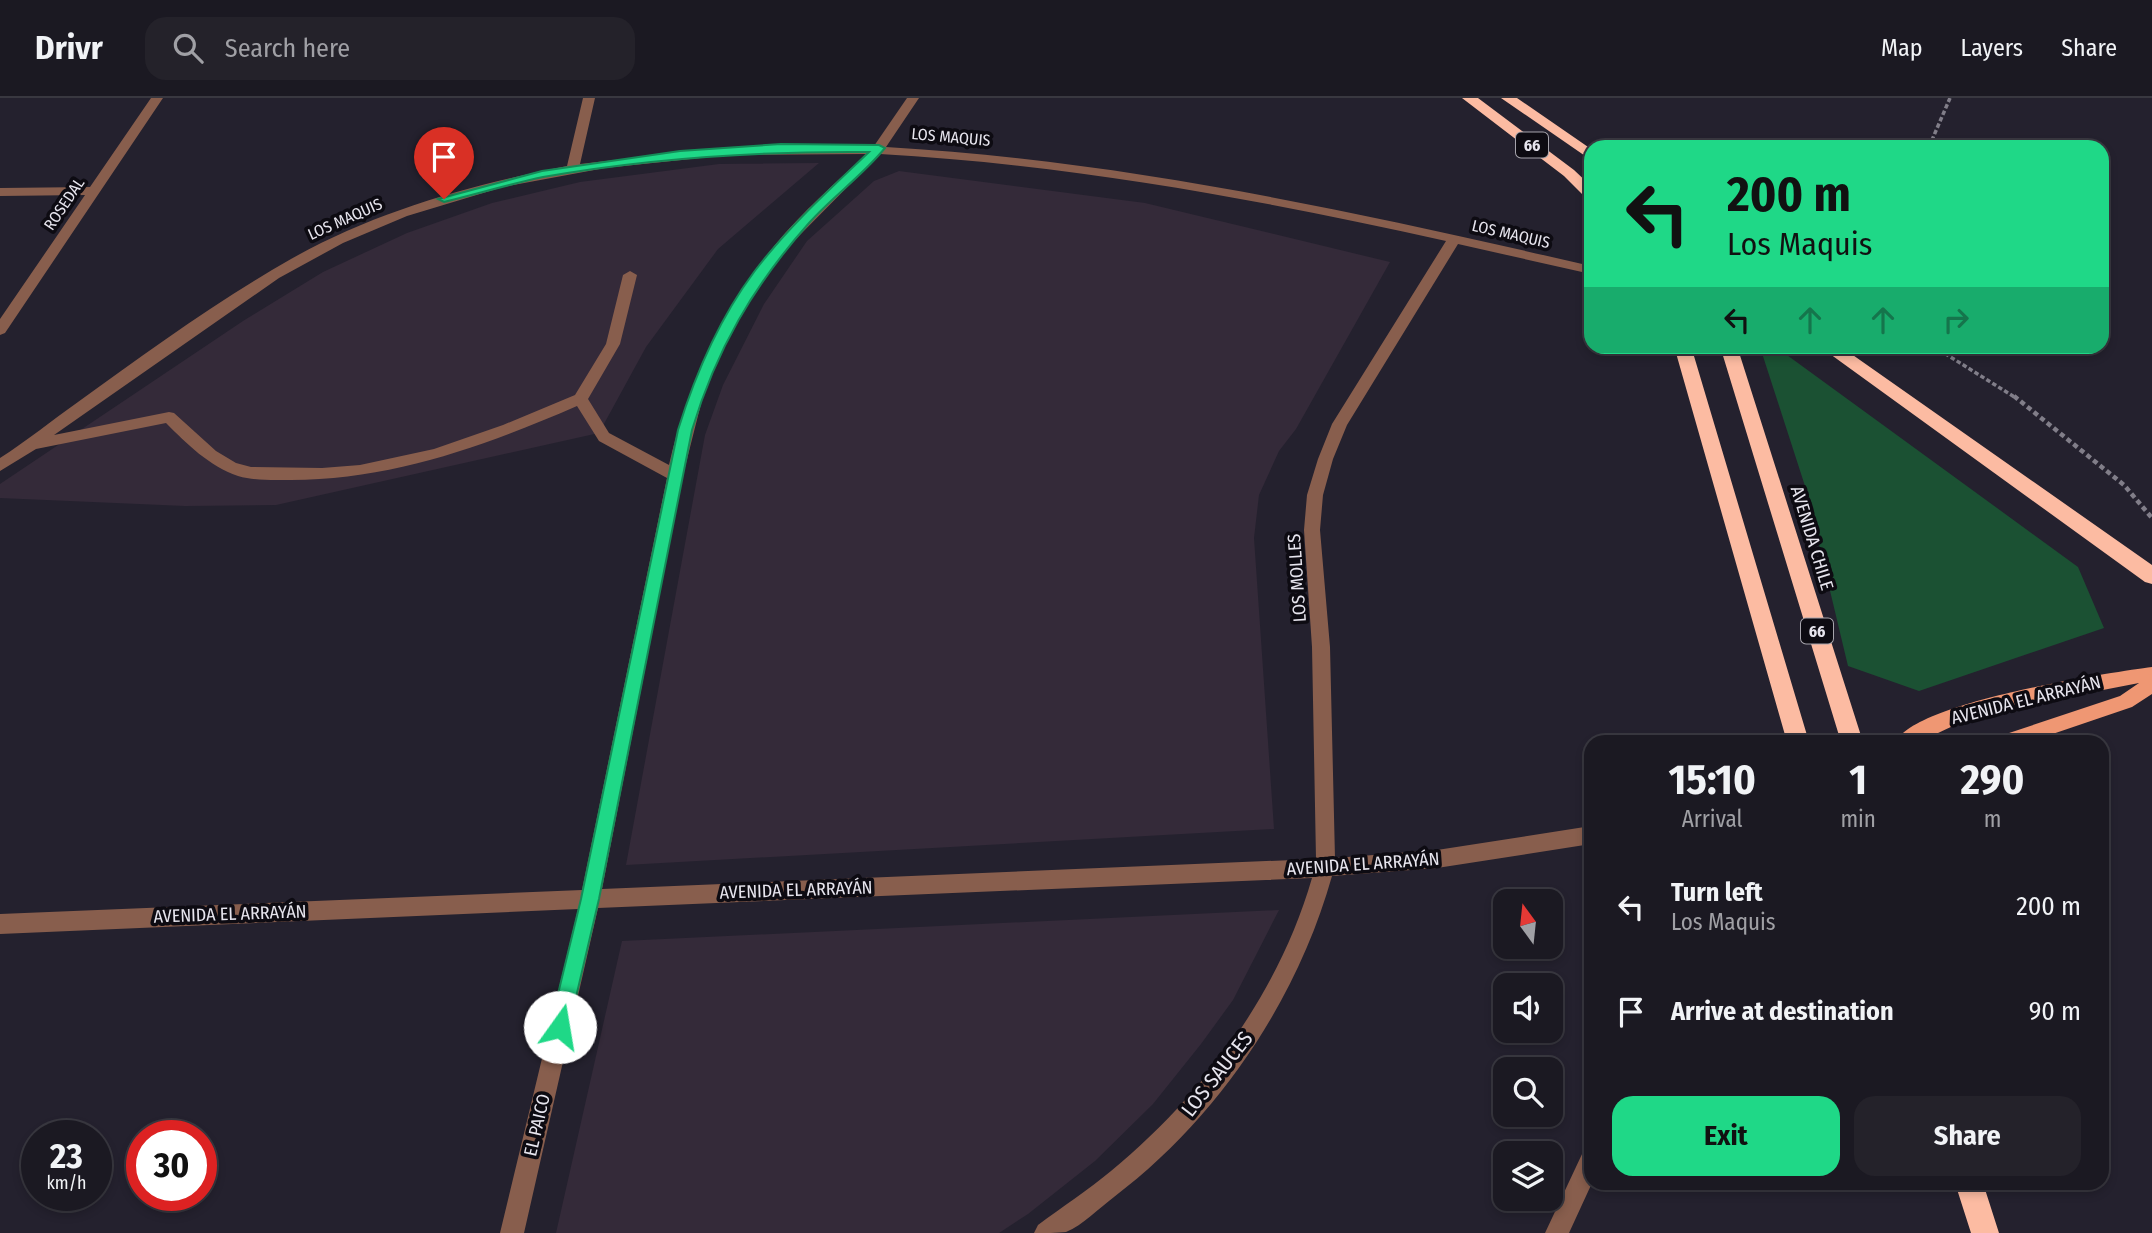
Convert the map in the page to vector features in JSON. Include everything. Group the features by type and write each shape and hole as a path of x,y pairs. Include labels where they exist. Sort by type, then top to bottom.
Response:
{"highway":[{"name":"66","path":"1469,98 1569,173 1584,188"},
{"name":"66","path":"1508,98 1584,151"},
{"path":"1684,354 1796,735"},
{"name":"AVENIDA CHILE","path":"1731,354 1850,735"},
{"path":"1838,354 2152,576"},
{"path":"1971,1190 1985,1233"}],"main road":[{"name":"AVENIDA EL ARRAYÁN","path":"1917,735 1941,721 2015,699 2076,685 2152,674"},
{"name":"AVENIDA EL ARRAYÁN","path":"2027,735 2126,702 2152,684"}],"street":[{"name":"ROSEDAL","path":"0,330 157,98"},
{"path":"573,169 589,98"},
{"name":"EL PAICO","path":"512,1233 590,899 675,475 698,388 736,310 781,246 879,148 913,98"},
{"name":"LOS MAQUIS","path":"0,465 233,301 314,252 422,206 510,181 573,169 732,150 879,148 1014,160 1164,180 1319,208 1584,268"},
{"path":"0,192 94,191"},
{"name":"LOS MOLLES","path":"1325,868 1322,678 1318,594 1312,556 1312,519 1317,484 1327,452 1340,424 1454,239"},
{"path":"32,445 169,417 199,448 242,471 316,476 408,463 497,436 580,399 612,344 630,275"},
{"path":"580,399 604,437 675,475"},
{"name":"AVENIDA EL ARRAYÁN","path":"0,924 1325,868 1437,859 1584,836"},
{"name":"LOS SAUCES","path":"1046,1233 1119,1178 1172,1129 1218,1077 1257,1023 1286,971 1309,920 1325,868"},
{"path":"1557,1233 1584,1175"}],"path":[{"path":"1932,140 1950,98"},
{"path":"1946,354 2015,397 2124,485 2152,518"}],"shaded area":[{"path":"819,163 718,249 646,347 599,433 276,505 185,506 0,498 0,484 243,321 323,272 407,233 492,203 580,182 719,164"},
{"path":"899,171 1145,203 1390,262 1296,429 1279,451 1259,495 1254,538 1274,829 626,865 705,435 723,385 764,304 807,241 874,181"},
{"path":"1279,910 1233,1000 1153,1104 1095,1161 1028,1214 999,1233 556,1233 622,941"}],"green space":[{"path":"1762,354 1786,354 2078,567 2104,628 1919,691 1848,666 1805,486"}],"route":[{"path":"444,199 542,174 626,161 732,150 879,148 806,219 758,275 715,348 698,388 685,430 590,899 560,1027"}]}
